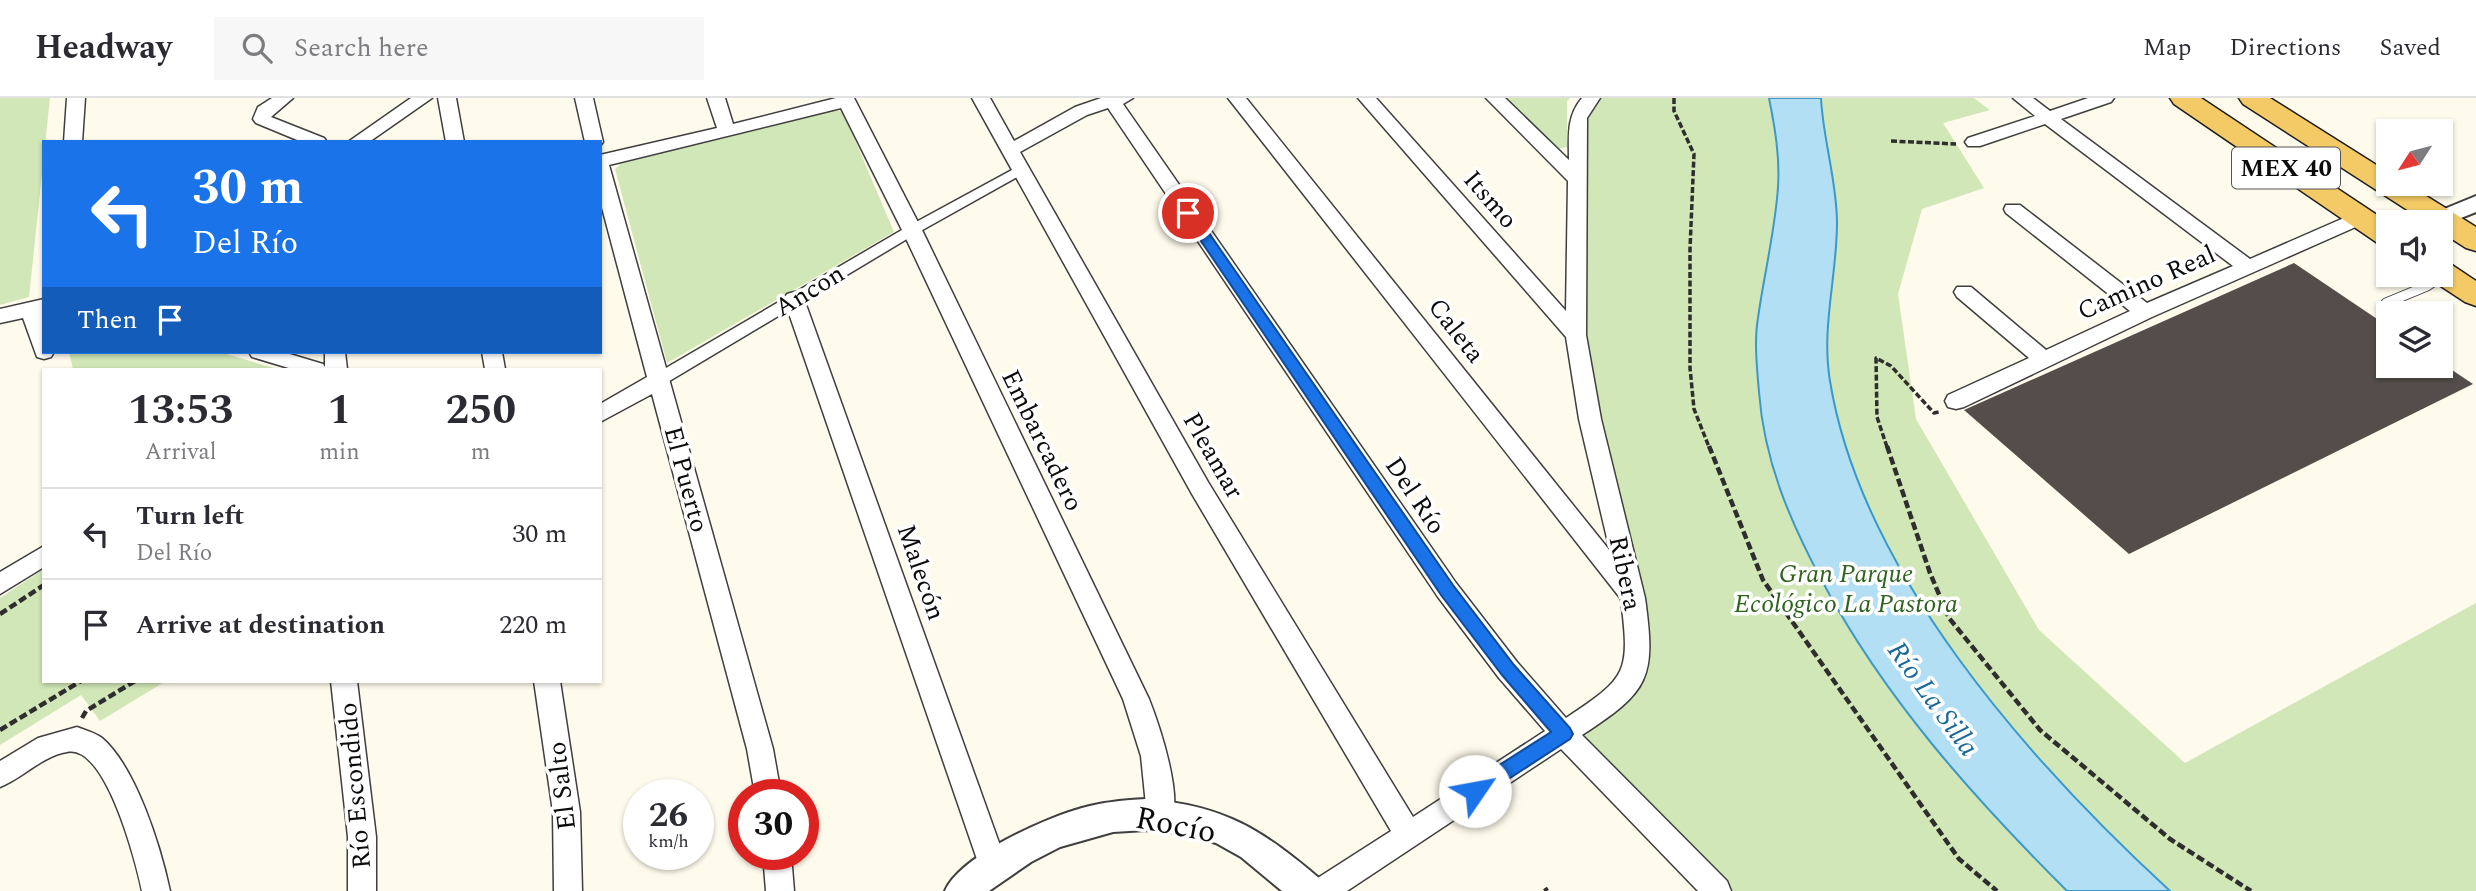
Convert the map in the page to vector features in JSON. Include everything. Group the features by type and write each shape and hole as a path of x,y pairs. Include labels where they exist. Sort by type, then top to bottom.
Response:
{"main road":[{"name":"MEX 40","path":"2183,98 2376,228"},
{"name":"MEX 40","path":"2252,98 2426,210"},
{"name":"MEX 40","path":"2453,227 2476,241"},
{"path":"2453,280 2476,295"}],"street":[{"path":"72,140 76,98"},
{"path":"284,98 261,114 265,122 313,140"},
{"path":"360,140 423,98"},
{"path":"447,98 454,140"},
{"path":"584,98 594,140"},
{"path":"716,98 726,129"},
{"name":"Pleamar","path":"981,98 1200,488 1408,834"},
{"name":"Caleta","path":"1237,98 1633,598"},
{"name":"Itsmo","path":"1367,98 1576,335"},
{"path":"1495,98 1579,181"},
{"name":"Ribera","path":"1323,891 1607,705 1625,689 1637,667 1637,628 1633,598 1590,419 1576,335 1578,118 1591,98"},
{"path":"2022,98 2248,267"},
{"path":"1974,142 2105,98"},
{"path":"1016,160 1081,111 1115,99"},
{"name":"Del Río","path":"1115,99 1447,590 1508,670 1563,734 1717,891"},
{"path":"602,162 846,100"},
{"name":"Embarcadero","path":"846,100 912,230 1136,699 1150,733 1158,764 1161,815"},
{"name":"Ancon","path":"602,413 912,230 1016,160"},
{"name":"El Puerto","path":"602,170 760,749 765,779"},
{"path":"2453,214 2476,204"},
{"path":"2013,209 2145,313"},
{"name":"Camino Real","path":"1956,401 2145,313 2360,218"},
{"path":"1964,292 2044,359"},
{"name":"Malecón","path":"794,299 993,865"},
{"path":"0,316 37,307 42,339"},
{"path":"265,354 313,368"},
{"path":"0,584 42,556"},
{"name":"Río Escondido","path":"344,683 362,838 362,891"},
{"name":"El Salto","path":"547,683 564,789 568,891"},
{"path":"0,775 66,741 87,741 97,751 126,795 146,847 156,891"},
{"name":"Rocío","path":"962,891 993,865 1029,844 1069,827 1122,814 1161,815 1216,827 1260,851 1308,891"},
{"path":"778,870 780,891"}],"lane":[{"path":"2391,301 2425,287"}],"path":[{"path":"1674,98 1674,111 1694,154 1690,368 1694,409 1763,580 1959,859 1997,891"},
{"path":"1891,141 1963,145 1974,142"},
{"path":"1956,401 1950,411 1934,413 1920,403 1899,373 1883,359 1876,358 1877,417 1930,573 1949,618 2040,730 2170,839 2251,891"},
{"path":"0,614 42,586"},
{"path":"0,730 78,683"},
{"path":"66,741 86,711 132,683"}],"green space":[{"path":"0,98 50,98 46,140 42,140 42,174 29,297 0,305"},
{"path":"1502,98 1570,98 1567,101 1567,147 1557,149"},
{"name":"Gran Parque Ecológico La Pastora","path":"1591,98 1974,98 1990,110 1943,123 1984,188 1922,209 1898,294 1916,419 2039,630 2185,763 2476,603 2476,891 1717,891 1564,734 1637,667 1581,377 1578,118"},
{"path":"832,110 843,112 894,232 667,363 615,169 622,163"},
{"path":"69,354 227,354 274,368 73,368"},
{"path":"42,570 42,683 163,683 100,721 81,695 0,745 0,598"}],"water":[{"name":"Río La Silla","path":"1769,98 1821,98 1837,223 1827,341 1830,381 1848,453 1877,524 1915,593 1960,660 2010,724 2063,784 2170,891 2067,891 1965,783 1902,706 1847,624 1810,558 1780,490 1766,442 1759,392 1757,327 1777,204 1778,176 1777,142"}],"building":[{"path":"2294,263 2376,318 2376,378 2453,378 2453,371 2473,384 2129,554 1964,410"}],"route":[{"path":"1188,213 1447,590 1508,670 1563,734 1475,791"}]}
